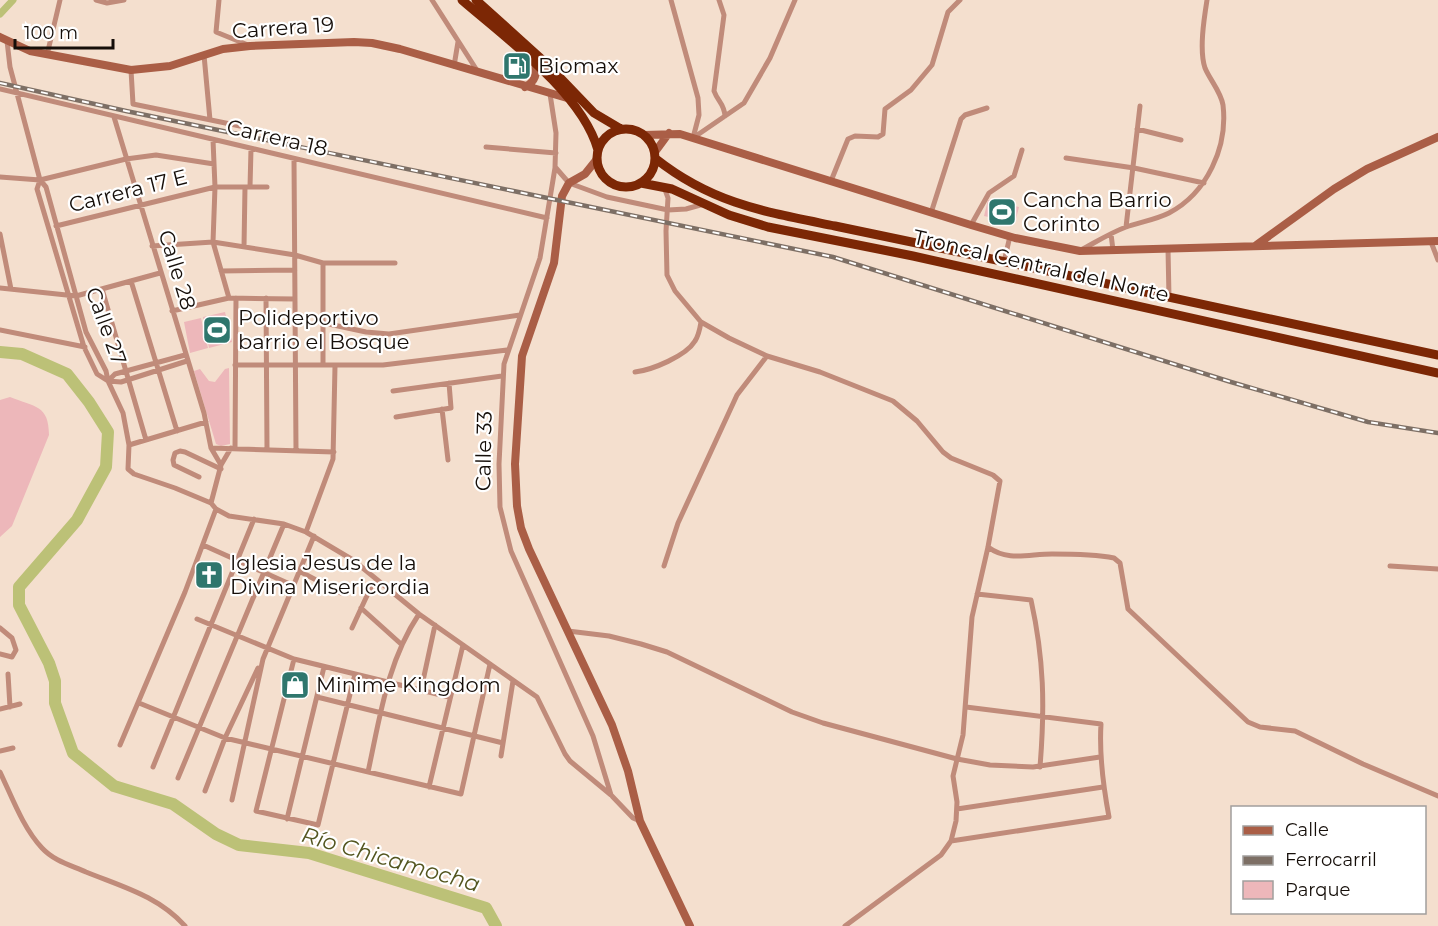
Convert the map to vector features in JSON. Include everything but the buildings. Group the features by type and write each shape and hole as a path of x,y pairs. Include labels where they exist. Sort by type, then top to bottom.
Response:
{"highway":[{"path":"462,0 535,63 567,98 590,128 603,175 612,183 624,186 641,183 651,173 655,155 651,142 633,129 621,129 608,135 602,142 598,154"},
{"path":"479,1 547,64 594,113 621,129"},
{"name":"Troncal Central del Norte","path":"655,155 679,177 702,190 739,205 1438,355"},
{"name":"Troncal Central del Norte","path":"641,183 664,186 739,219 768,227 913,256 1438,374"}],"street":[{"path":"47,55 60,0"},
{"path":"96,0 107,3 124,0"},
{"path":"219,0 216,32 250,46"},
{"path":"432,0 479,74"},
{"path":"669,0 698,98 699,115 693,138"},
{"path":"719,0 724,15 714,91 724,107 725,116"},
{"path":"693,138 744,103 770,58 795,0"},
{"path":"831,181 848,140 855,136 878,137 883,134 885,109 911,90 932,64 948,12 960,0"},
{"path":"1080,251 1126,227 1170,212 1185,202 1204,183 1220,150 1223,135 1222,102 1204,65 1204,28 1208,0"},
{"name":"Carrera 19","path":"3,39 30,51 131,70 170,66 223,49 346,42 372,43 400,49 567,98"},
{"name":"Calle 27","path":"3,39 40,180 46,187 86,332 106,371 108,381"},
{"path":"454,66 458,42"},
{"path":"204,55 210,120"},
{"path":"525,87 534,80 537,74 535,63"},
{"path":"131,70 133,104 240,126"},
{"name":"Carrera 18","path":"0,88 114,117 547,218"},
{"name":"Calle 33","path":"550,94 556,133 555,168 540,258 507,350 502,376 500,507 504,532 511,551 593,736 611,795"},
{"path":"1126,227 1140,106"},
{"path":"931,213 961,119 965,115 987,108"},
{"name":"Calle 28","path":"114,117 206,422 211,448 221,467"},
{"path":"1137,129 1181,140"},
{"path":"655,155 669,133"},
{"path":"644,135 669,133 693,138 970,225 1080,251 1435,242 1438,260"},
{"path":"1254,246 1334,189 1367,169 1438,137"},
{"path":"211,503 221,467 233,448 235,365 233,298 221,271 213,242 215,188 213,140"},
{"path":"486,147 556,153"},
{"path":"244,247 251,149"},
{"path":"970,225 989,193 1014,177 1022,150"},
{"path":"0,177 40,180 156,154 214,164"},
{"path":"598,154 585,174 569,183 561,201 554,263 522,356 515,464 517,506 521,528 529,549 612,725 628,771 640,821 690,926"},
{"path":"1066,158 1134,168 1204,183"},
{"path":"294,159 296,450"},
{"path":"555,168 569,183 598,195 668,210 686,209 704,204"},
{"name":"Calle 27","path":"40,180 37,189 84,346 97,374 108,381"},
{"path":"664,186 668,198 667,275 675,291 701,322 767,356 820,372 893,401 917,421 951,459 997,477 1000,481 972,617 963,735 953,776 957,809 951,840 941,855 845,926"},
{"name":"Carrera 17 E","path":"48,227 215,188 267,187"},
{"path":"0,234 11,289"},
{"path":"1110,234 1113,250"},
{"path":"1005,262 1010,236"},
{"path":"152,246 213,242 295,255 323,263 395,263"},
{"path":"1168,249 1169,297"},
{"path":"323,263 323,365"},
{"path":"221,271 295,270"},
{"path":"0,288 76,296 160,273"},
{"path":"131,281 177,431"},
{"path":"102,289 146,440"},
{"path":"172,312 233,298 295,298"},
{"path":"266,298 267,449"},
{"path":"324,323 366,332 389,334 520,315"},
{"path":"635,372 660,365 684,352 695,342 701,322"},
{"path":"0,330 93,347"},
{"path":"235,365 383,365 507,350"},
{"path":"664,566 681,515 737,394 767,356"},
{"path":"108,381 115,374 126,370 186,358"},
{"path":"108,381 129,380 186,358"},
{"path":"306,532 331,470 334,452 335,366"},
{"path":"393,391 502,376"},
{"path":"108,381 123,413 129,445 128,469 134,474 211,503 216,509 229,516 284,524 306,532 353,560 435,626 537,697 570,761 611,795 633,818 640,821"},
{"path":"396,417 451,408 449,383"},
{"path":"442,409 448,460"},
{"path":"129,445 206,422"},
{"path":"211,448 334,452"},
{"path":"198,477 174,465 175,453 180,450 221,467"},
{"path":"120,745 216,509"},
{"path":"153,767 254,519"},
{"path":"178,778 284,524"},
{"path":"232,800 263,658 314,536"},
{"path":"203,545 292,585"},
{"path":"988,548 1010,557 1051,554 1114,558 1120,563 1128,609 1248,722 1260,727 1295,731 1363,764 1438,796"},
{"path":"1390,566 1438,569"},
{"path":"298,571 341,593"},
{"path":"352,628 371,587"},
{"path":"977,594 1031,600 1041,658 1044,717 1040,767"},
{"path":"361,608 401,644"},
{"path":"368,772 388,682 401,644 419,614"},
{"path":"197,618 294,659 449,697"},
{"path":"421,690 435,626"},
{"path":"0,628 12,638 16,650 12,657 0,654"},
{"path":"568,631 609,636 667,652 792,712 823,723 957,759 990,765 1040,767 1100,757"},
{"path":"429,787 463,645"},
{"path":"205,791 225,738 263,658"},
{"path":"294,659 256,811 287,819 318,825 355,674"},
{"path":"139,703 225,738 461,794 490,664"},
{"path":"287,819 324,667"},
{"path":"8,674 10,706"},
{"path":"501,756 513,681"},
{"path":"317,697 503,743"},
{"path":"0,709 20,704"},
{"path":"951,840 1109,817 1100,757 1101,724 966,707"},
{"path":"0,751 14,748"},
{"path":"0,772 26,824 37,842 50,855 66,864 150,897 175,915 185,926"},
{"path":"957,809 1103,787"}],"green space":[{"name":"Cancha Barrio Corinto","path":"988,200 1019,207 1015,223 984,216"},
{"name":"Polideportivo barrio el Bosque","path":"225,312 232,342 209,348 203,317"},
{"path":"201,318 208,348 190,353 184,322"},
{"path":"229,368 230,444 221,446 216,444 194,371 200,369 209,381 215,382 225,369"},
{"path":"10,397 43,412 49,435 12,526 0,537 0,400"}],"waterway":[{"path":"0,14 13,0"},
{"name":"Río Chicamocha","path":"0,352 22,354 67,374 89,402 108,432 106,467 77,520 19,587 19,605 49,663 55,681 55,703 73,753 114,786 173,804 216,834 239,845 309,853 486,908 496,926"}],"railway":[{"path":"0,83 833,257 1231,382 1368,422 1438,433"}],"place":[{"name":"Biomax","path":"517,66"},
{"name":"Cancha Barrio Corinto","path":"1002,212"},
{"name":"Polideportivo barrio el Bosque","path":"217,330"},
{"name":"Iglesia Jesus de la Divina Misericordia","path":"209,575"},
{"name":"Minime Kingdom","path":"295,685"}]}
